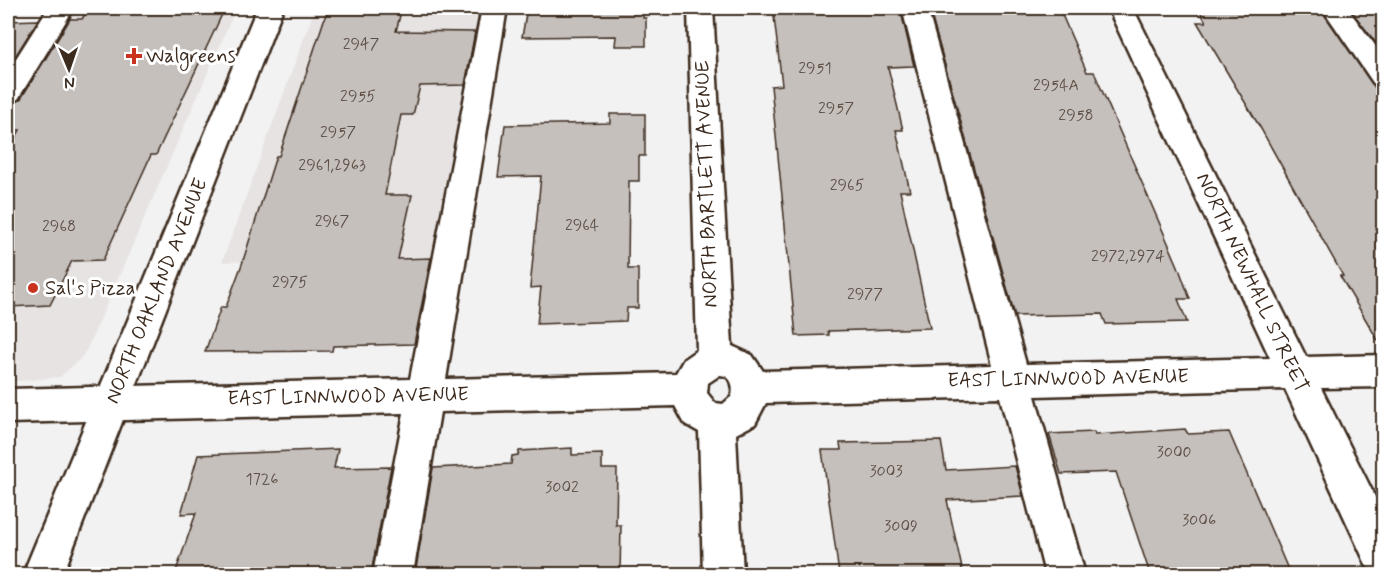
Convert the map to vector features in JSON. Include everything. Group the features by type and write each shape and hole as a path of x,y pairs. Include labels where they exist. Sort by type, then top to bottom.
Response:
{"street":[{"path":"8,92 61,8"},
{"name":"NORTH OAKLAND AVENUE","path":"43,574 270,8"},
{"path":"393,574 494,8"},
{"name":"NORTH BARTLETT AVENUE","path":"700,8 715,361"},
{"path":"914,8 1065,574"},
{"name":"NORTH NEWHALL STREET","path":"1121,8 1383,558"},
{"path":"1334,8 1383,77"},
{"path":"726,360 743,369 752,387 749,404 743,411 735,417 717,419 698,411 689,398 688,389 696,370 715,361 726,360"},
{"name":"EAST LINNWOOD AVENUE","path":"752,387 1383,371"},
{"name":"EAST LINNWOOD AVENUE","path":"8,406 688,389"},
{"path":"717,419 723,574"}],"shaded area":[{"path":"69,8 236,8 89,345 81,358 60,377 8,382 8,106"},
{"path":"315,8 483,8 438,257 222,262"}],"building":[{"path":"89,8 225,8 156,155 151,155 103,260 72,261 50,305 8,307 8,151 20,130 8,130 8,104 20,100 70,19 82,19"},
{"path":"328,8 402,8 396,31 475,32 465,85 420,86 413,115 401,115 385,195 412,195 398,259 431,258 414,344 333,346 332,351 205,352 221,307 226,307 242,264 276,156 279,156"},
{"path":"527,8 643,8 643,18 646,18 646,46 615,46 616,36 522,37"},
{"path":"773,8 900,8 914,66 888,67 903,130 896,130 910,191 900,191 930,328 828,331 829,335 796,336 771,86 782,85"},
{"path":"929,8 1059,8 1087,72 1094,72 1178,266 1190,299 1178,299 1187,322 1106,324 1102,314 1015,316"},
{"path":"1198,8 1320,8 1383,99 1383,349 1340,276 1343,276 1261,129 1197,22 1206,22"},
{"path":"1349,8 1383,8 1383,47 1379,47"},
{"path":"38,20 8,68 8,21"},
{"path":"610,114 645,114 645,156 639,156 639,181 629,181 628,269 638,269 638,308 627,308 626,321 537,324 541,287 530,288 541,176 498,177 505,125 610,123"},
{"path":"1185,429 1188,434 1229,432 1290,574 1150,574 1116,472 1061,474 1049,434 1094,432 1095,435"},
{"path":"941,441 946,470 1015,466 1023,496 947,500 963,573 839,574 822,450 841,450 840,443"},
{"path":"572,448 572,455 602,454 602,469 617,469 616,525 621,525 620,574 415,574 433,468 511,464 512,456 518,455 519,451"},
{"path":"338,449 334,468 391,467 371,574 175,574 196,513 181,514 198,455"}],"place":[{"name":"Walgreens","path":"134,56"},
{"name":"Sal's Pizza","path":"33,288"}]}
